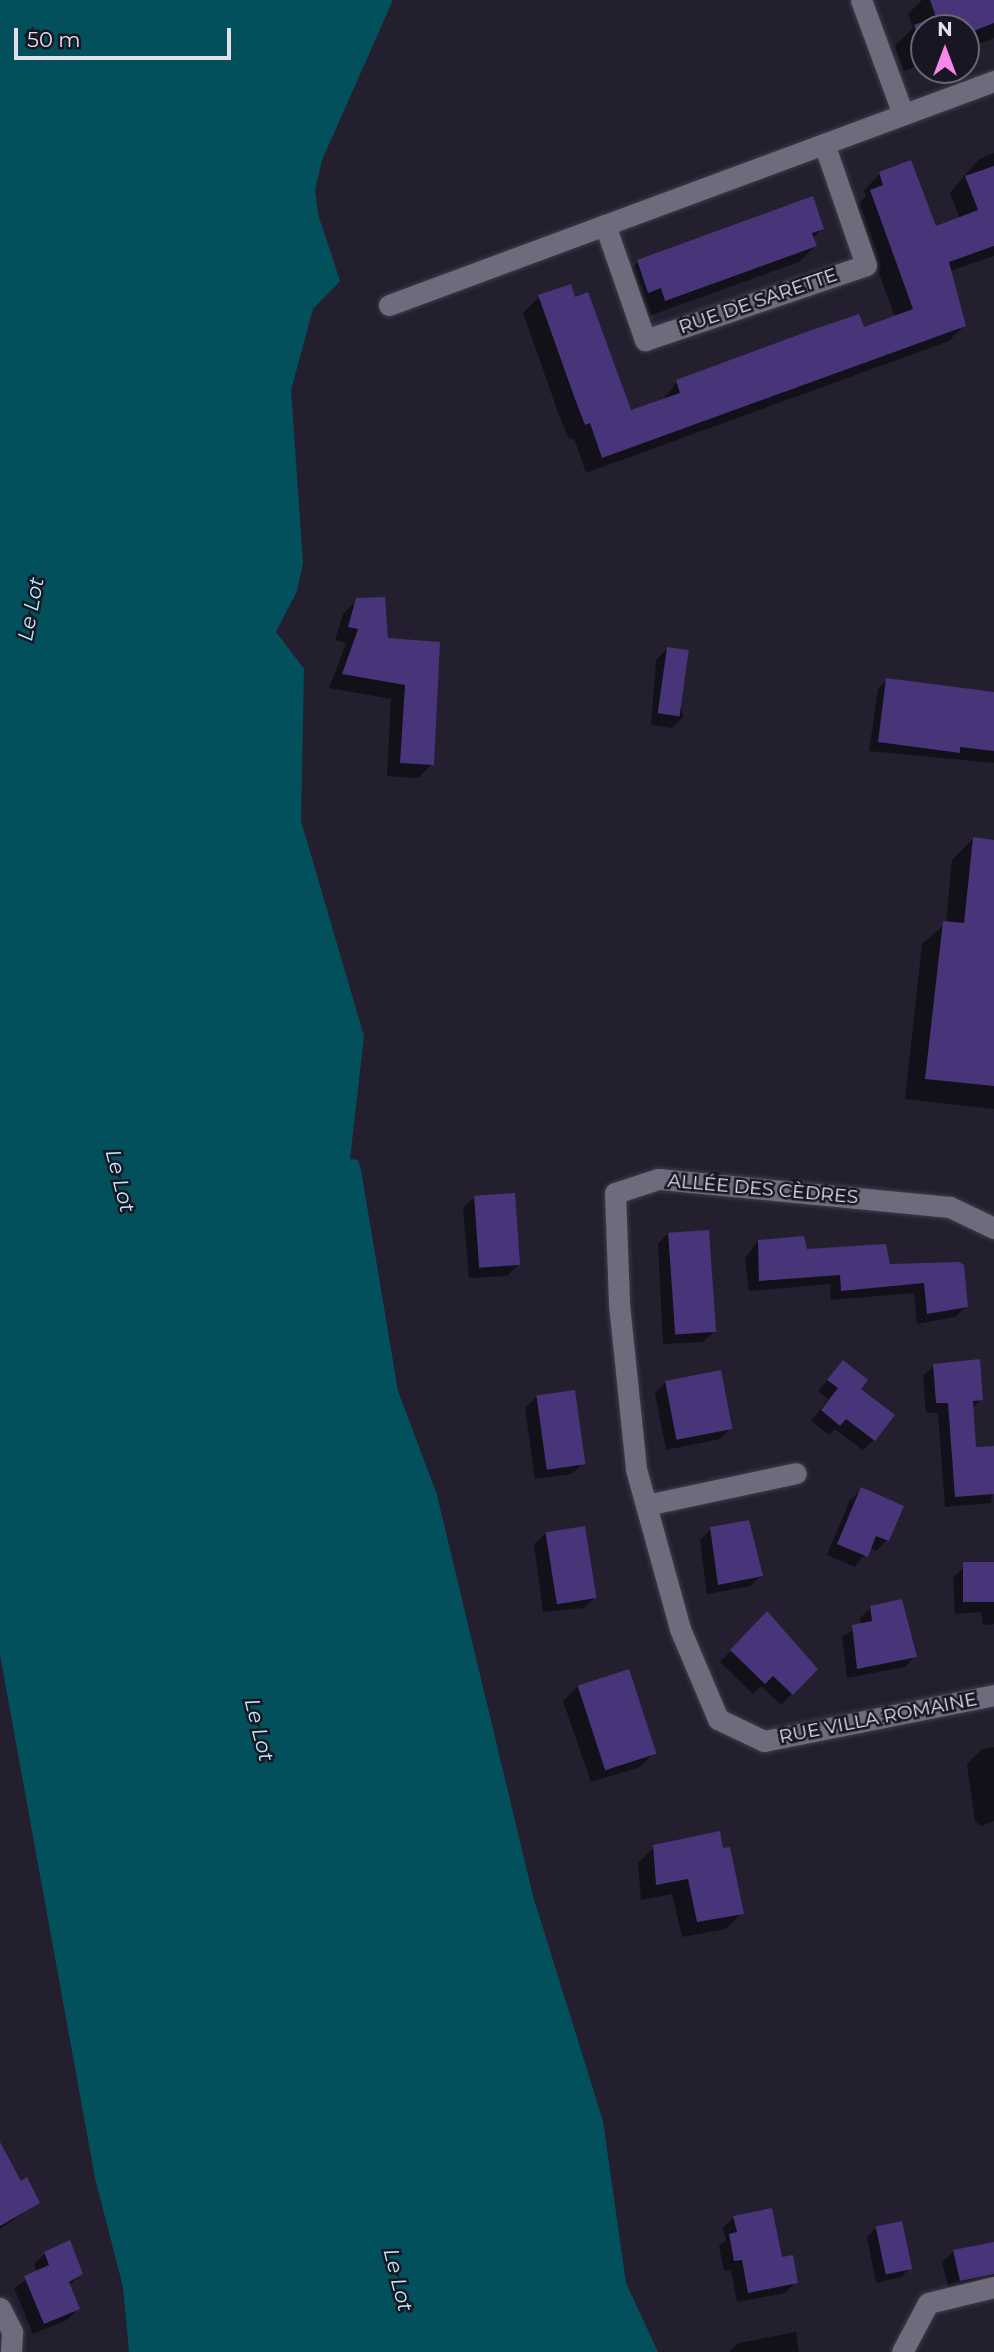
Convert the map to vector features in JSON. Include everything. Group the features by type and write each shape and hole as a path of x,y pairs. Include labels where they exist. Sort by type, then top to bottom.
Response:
{"street":[{"path":"861,0 903,114"},
{"path":"390,305 994,80"},
{"name":"RUE DE SARETTE","path":"605,225 645,340 866,265 824,144"},
{"name":"ALLÉE DES CÈDRES","path":"619,1279 615,1193 658,1179 950,1207 994,1228"},
{"name":"RUE VILLA ROMAINE","path":"619,1279 636,1469 680,1629 718,1718 764,1741 994,1695"},
{"path":"646,1505 796,1473"},
{"path":"902,2349 928,2303 994,2287"},
{"path":"0,2308 12,2332 11,2352"}],"water":[{"name":"Le Lot","path":"0,0 393,0 322,160 315,190 318,214 340,281 313,309 291,390 303,563 297,591 276,632 304,669 301,821 364,1036 350,1159 358,1160 361,1170 398,1391 437,1495 533,1896 603,2121 626,2283 658,2352 129,2352 123,2287 95,2178 0,1655"}],"building":[{"path":"930,0 994,0 994,23 980,28 980,14 935,14"},
{"path":"911,160 936,226 978,210 965,176 994,166 994,246 949,262 966,326 602,458 590,423 585,425 538,295 571,284 575,297 588,292 631,410 680,393 676,380 809,331 859,314 864,327 913,309 870,190 883,185 879,172"},
{"path":"813,196 824,229 812,233 817,246 665,301 661,288 648,293 637,260"},
{"path":"385,597 388,638 440,642 434,765 400,763 405,685 342,674 358,629 348,627 356,598"},
{"path":"667,647 689,650 679,716 658,713"},
{"path":"886,678 994,692 994,751 960,747 960,753 878,742"},
{"path":"973,837 994,840 994,1086 925,1079 943,921 964,923"},
{"path":"515,1193 520,1265 479,1268 474,1196"},
{"path":"709,1230 716,1332 675,1335 668,1233"},
{"path":"804,1236 807,1249 886,1244 890,1264 959,1262 964,1265 968,1307 927,1314 924,1283 841,1291 840,1275 759,1281 758,1240"},
{"path":"980,1359 983,1400 973,1401 976,1447 994,1446 994,1494 955,1497 948,1403 936,1403 933,1364"},
{"path":"843,1360 868,1380 861,1389 895,1415 875,1441 846,1419 840,1426 821,1410 838,1388 827,1380"},
{"path":"721,1370 732,1429 676,1440 665,1381"},
{"path":"575,1390 585,1464 547,1470 536,1395"},
{"path":"861,1487 904,1506 889,1541 876,1536 868,1557 837,1544"},
{"path":"749,1520 763,1576 718,1585 710,1527"},
{"path":"585,1526 596,1598 557,1604 545,1532"},
{"path":"963,1562 994,1562 994,1602 963,1602"},
{"path":"902,1599 917,1657 857,1669 852,1625 872,1621 870,1606"},
{"path":"767,1611 818,1669 793,1695 773,1676 765,1684 730,1650"},
{"path":"629,1669 657,1754 605,1770 578,1686"},
{"path":"720,1831 723,1848 730,1847 744,1914 697,1922 688,1879 656,1885 653,1845"},
{"path":"0,2142 21,2181 27,2177 40,2203 0,2226"},
{"path":"772,2208 782,2257 793,2255 798,2283 748,2293 742,2260 734,2261 729,2234 737,2232 733,2216"},
{"path":"902,2221 912,2269 886,2275 876,2227"},
{"path":"70,2240 83,2274 69,2282 80,2309 44,2324 24,2276 49,2265 44,2252"},
{"path":"994,2242 994,2274 960,2281 953,2250"}]}
